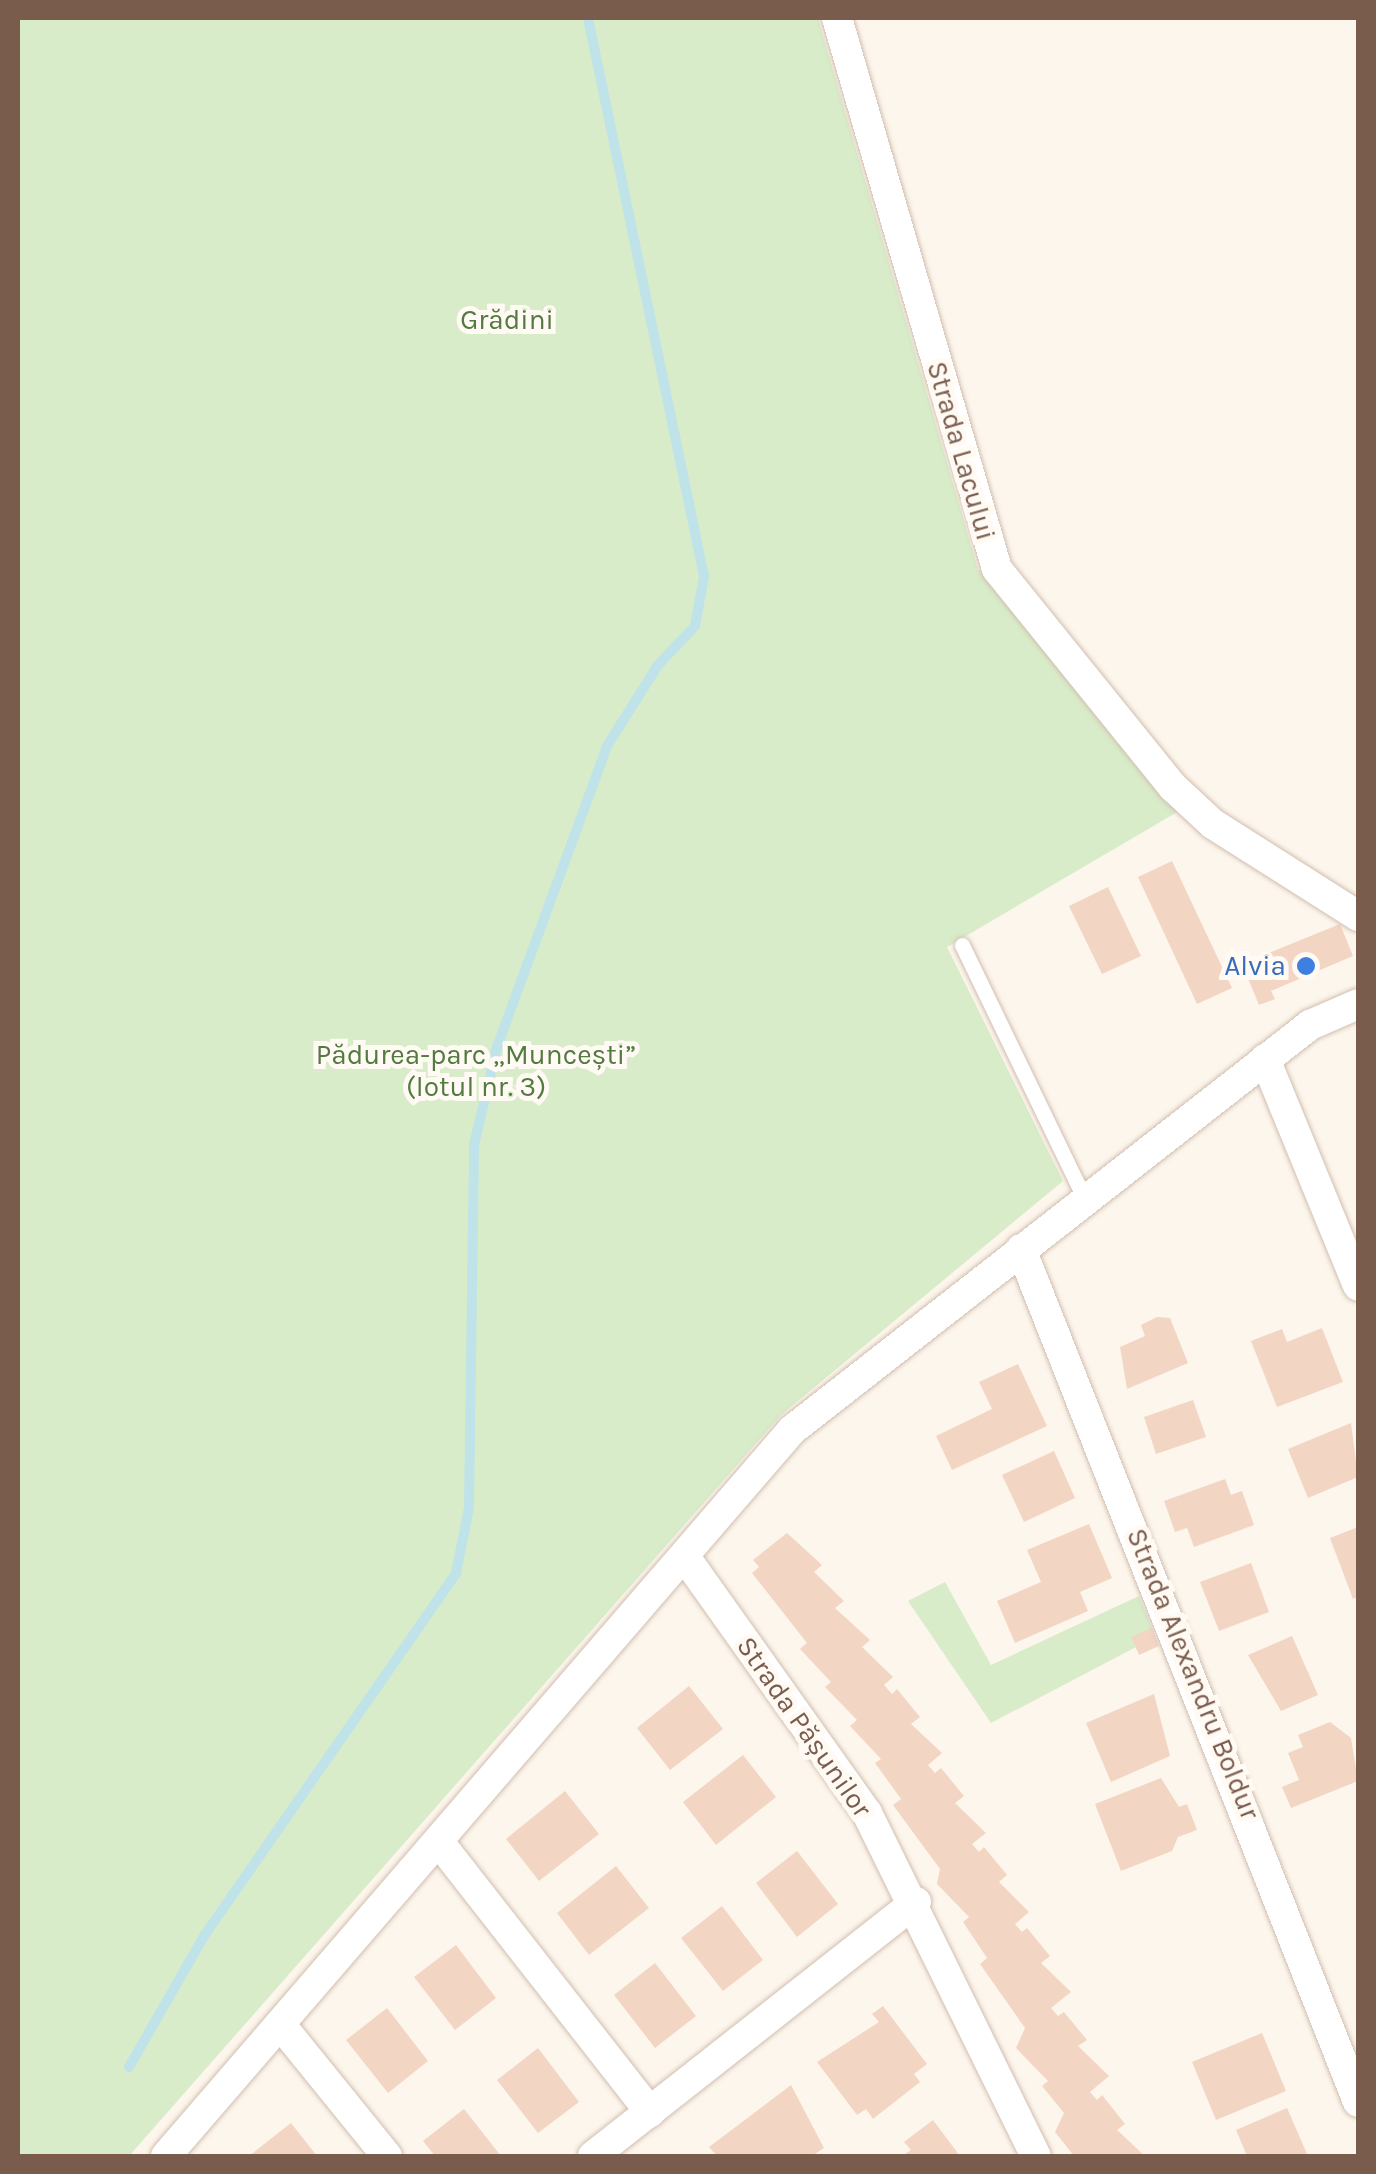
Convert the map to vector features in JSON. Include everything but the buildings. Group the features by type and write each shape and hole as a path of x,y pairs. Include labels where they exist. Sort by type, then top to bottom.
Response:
{"street":[{"name":"Strada Lacului","path":"838,18 997,569 1173,787 1213,824 1358,916"},
{"path":"166,2156 792,1430 1310,1025 1358,1004"},
{"path":"1265,1060 1358,1286"},
{"name":"Strada Alexandru Boldur","path":"1021,1249 1358,2102"},
{"name":"Strada Pășunilor","path":"684,1557 867,1814 916,1902 1036,2156"},
{"path":"440,1842 650,2112"},
{"path":"593,2156 916,1902"},
{"path":"280,2024 387,2156"}],"lane":[{"path":"962,945 1085,1200"}],"green space":[{"name":"Pădurea-parc „Muncești” (lotul nr. 3)","path":"18,18 818,18 978,569 1179,811 947,947 1063,1181 781,1415 129,2156 18,2156"},
{"path":"945,1582 991,1665 1139,1596 1152,1628 1136,1647 991,1723 908,1601"}],"waterway":[{"path":"129,2067 204,1936 456,1573 469,1508 474,1145 497,1047 607,746 658,665 695,626 704,576 588,18"}],"place":[{"name":"Alvia","path":"1306,966"}],"park label":[{"name":"Grădini","path":"507,320"}]}
